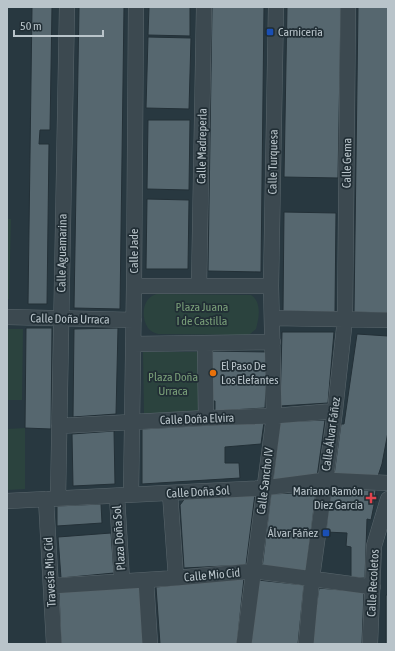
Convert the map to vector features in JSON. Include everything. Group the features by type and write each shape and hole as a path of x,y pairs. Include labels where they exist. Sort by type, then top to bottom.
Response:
{"street":[{"name":"Calle Aguamarina","path":"52,499 59,426 67,7"},
{"name":"Calle Jade","path":"124,496 133,422 136,7"},
{"name":"Calle Madreperla","path":"199,286 204,7"},
{"name":"Calle Turquesa","path":"273,318 271,286 276,7"},
{"name":"Calle Gema","path":"345,319 348,7"},
{"path":"134,286 271,286"},
{"name":"Calle Doña Urraca","path":"7,318 134,320"},
{"path":"273,318 388,320"},
{"name":"Calle Sancho IV","path":"244,644 274,416 273,318"},
{"name":"Calle Álvar Fáñez","path":"306,644 312,578 345,319"},
{"path":"134,344 273,342"},
{"path":"205,343 206,418"},
{"name":"Calle Doña Elvira","path":"59,426 274,416 334,411"},
{"name":"Calle Doña Sol","path":"7,501 264,488 325,480 388,483"},
{"path":"170,493 176,578"},
{"name":"Plaza Doña Sol","path":"122,581 124,496"},
{"name":"Travesía Mio Cid","path":"52,499 51,586 54,644"},
{"name":"Calle Recoletos","path":"370,644 374,546 388,499"},
{"name":"Calle Mio Cid","path":"51,586 176,578 254,571 373,587"},
{"path":"146,580 150,644"}],"green space":[{"path":"7,219 11,219 9,299 7,299"},
{"name":"Plaza Juana I de Castilla","path":"157,294 251,295 257,302 259,310 256,329 247,335 155,333 148,328 144,318 144,308 149,299"},
{"path":"7,329 23,329 22,400 7,400"},
{"name":"Plaza Doña Urraca","path":"143,352 203,352 202,412 144,415"},
{"path":"25,428 25,489 7,490 7,429"}],"building":[{"path":"32,7 52,7 50,130 40,130 39,144 49,144 47,304 28,304"},
{"path":"79,7 124,7 120,309 74,308"},
{"path":"149,7 190,7 190,36 148,35"},
{"path":"212,7 264,7 261,272 208,271"},
{"path":"287,7 341,7 338,178 284,177"},
{"path":"358,7 388,7 388,313 354,312"},
{"path":"148,37 191,38 189,109 146,108"},
{"path":"148,120 190,120 189,190 147,189"},
{"path":"147,199 189,200 188,269 146,269"},
{"path":"284,212 336,213 335,312 283,311"},
{"path":"26,328 52,328 51,429 25,428"},
{"path":"118,328 116,414 73,417 74,329"},
{"path":"282,332 334,332 328,403 280,406"},
{"path":"357,334 388,336 388,432 382,464 378,476 334,475 341,424 344,424"},
{"path":"208,351 268,352 265,408 215,411 215,401 208,401"},
{"path":"325,420 317,477 273,480 280,422"},
{"path":"264,422 261,444 225,447 225,463 239,463 240,478 142,484 142,429"},
{"path":"114,431 115,484 73,486 72,434"},
{"path":"332,490 376,490 371,520 367,519 365,578 351,577 351,547 346,546 347,533 326,532 330,492"},
{"path":"316,492 306,572 262,568 271,494"},
{"path":"255,494 246,565 184,568 180,505 186,497"},
{"path":"101,504 102,523 57,526 57,506"},
{"path":"111,533 114,573 61,578 58,537"},
{"path":"244,578 237,644 160,644 156,587"},
{"path":"258,580 304,585 298,644 251,644"},
{"path":"140,586 143,644 61,644 59,592"},
{"path":"319,588 364,592 362,644 311,644"},
{"path":"386,595 388,595 388,644 386,644"}],"place":[{"name":"Carniceria","path":"270,32"},
{"name":"El Paso De Los Elefantes","path":"213,373"},
{"name":"Mariano Ramón Díez García","path":"371,498"},
{"name":"Álvar Fáñez","path":"326,533"}]}
